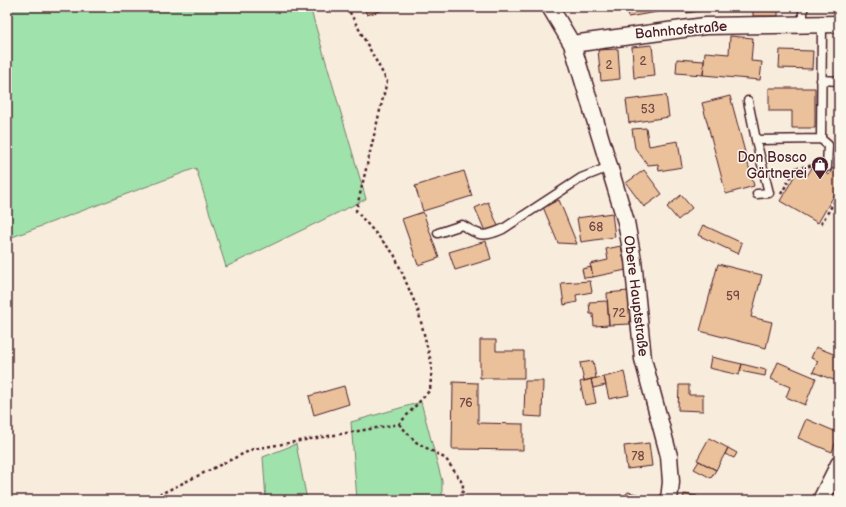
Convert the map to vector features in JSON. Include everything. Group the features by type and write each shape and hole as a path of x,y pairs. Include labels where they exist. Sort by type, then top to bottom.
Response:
{"street":[{"name":"Obere Hauptstraße","path":"550,7 572,44 626,222 635,274 643,359 669,456 671,482 669,500"},
{"name":"Bahnhofstraße","path":"572,44 705,26 839,24"},
{"path":"820,500 839,464"}],"lane":[{"path":"803,7 803,25"},
{"path":"821,139 822,24"},
{"path":"821,80 839,81"},
{"path":"748,101 769,193 757,194"},
{"path":"756,140 821,139 828,145 827,167"},
{"path":"438,233 462,225 480,236 489,235 503,229 581,178 609,167"}],"path":[{"path":"148,500 253,449 398,424 430,390 432,366 418,310 394,254 356,211 387,81 348,7"},
{"path":"780,195 796,168 814,165 827,167"},
{"path":"821,224 839,194"},
{"path":"398,424 416,442 446,459 463,484 462,500"}],"green space":[{"path":"7,7 310,7 366,199 226,267 196,168 7,239"},
{"path":"421,402 442,481 442,500 357,500 351,422"},
{"path":"296,444 307,500 266,500 263,457"}],"building":[{"path":"364,7 389,7 389,8 367,15"},
{"path":"626,7 657,7 657,12 628,17"},
{"path":"686,7 717,7 717,8 687,13"},
{"path":"753,7 778,7 778,16 753,16"},
{"path":"730,36 753,38 751,61 762,62 760,80 703,75 705,52 729,54"},
{"path":"652,45 655,76 634,78 632,47"},
{"path":"618,49 620,79 601,81 598,50"},
{"path":"780,50 813,51 812,69 779,68"},
{"path":"677,59 704,61 703,75 676,73"},
{"path":"769,88 815,88 815,128 792,128 792,111 769,111"},
{"path":"666,95 669,117 629,123 626,100"},
{"path":"730,96 754,186 726,194 702,103"},
{"path":"646,128 649,146 678,141 682,167 659,171 658,164 648,165 635,148 632,129"},
{"path":"813,166 829,175 833,168 839,171 839,187 818,223 780,201 798,170 807,176"},
{"path":"644,170 662,194 644,207 626,183"},
{"path":"464,171 472,196 423,211 415,186"},
{"path":"681,195 692,208 678,220 667,207"},
{"path":"559,200 577,244 558,243 543,207"},
{"path":"488,202 498,226 485,231 475,208"},
{"path":"423,212 439,258 418,265 402,219"},
{"path":"612,213 615,237 581,242 577,218"},
{"path":"703,225 742,243 738,254 698,235"},
{"path":"486,241 491,259 455,270 449,252"},
{"path":"621,246 626,270 593,277 590,264 608,260 606,249"},
{"path":"718,264 762,275 751,317 772,322 766,348 700,331"},
{"path":"591,267 593,277 584,278 582,269"},
{"path":"590,281 592,292 576,295 577,302 564,305 561,283"},
{"path":"628,291 630,324 609,325 607,293"},
{"path":"607,301 609,325 594,326 593,314 590,314 589,302"},
{"path":"480,340 496,340 496,351 524,351 524,378 480,378"},
{"path":"816,347 836,355 839,347 839,382 813,372 818,361 811,358"},
{"path":"711,357 742,364 739,375 709,368"},
{"path":"593,361 596,378 584,381 580,363"},
{"path":"778,362 816,378 805,405 786,397 790,387 771,379"},
{"path":"742,364 766,370 765,376 740,371"},
{"path":"624,372 629,395 609,399 604,377"},
{"path":"604,377 606,385 593,388 591,379"},
{"path":"591,379 596,403 585,405 580,382"},
{"path":"525,381 543,381 542,417 524,416"},
{"path":"453,382 478,383 478,423 523,424 523,450 452,449"},
{"path":"679,385 689,385 689,395 703,395 703,411 678,410"},
{"path":"344,386 349,404 314,415 309,396"},
{"path":"806,419 839,433 832,452 798,438"},
{"path":"709,438 728,448 716,470 697,460"},
{"path":"649,443 652,466 627,469 624,446"},
{"path":"728,448 737,453 734,458 725,454"},
{"path":"699,461 716,470 711,478 694,469"},
{"path":"838,484 839,500 831,500"},
{"path":"628,492 641,495 640,500 622,500"},
{"path":"684,494 697,496 697,500 683,500"}],"place":[{"name":"Don Bosco Gärtnerei","path":"820,180"}]}
